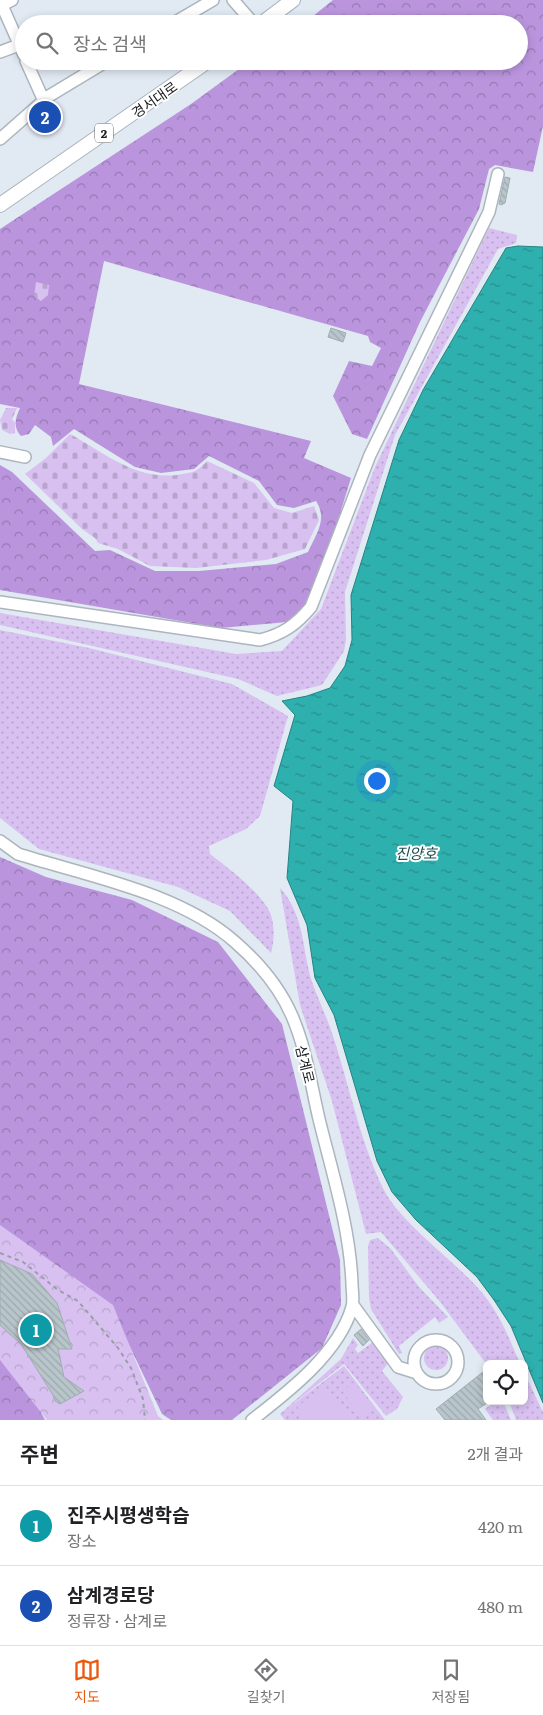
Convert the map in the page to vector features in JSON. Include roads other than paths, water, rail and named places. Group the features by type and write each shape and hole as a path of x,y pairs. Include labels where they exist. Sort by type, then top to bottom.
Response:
{"main road":[{"path":"273,15 292,0"},
{"name":"경서대로","path":"0,205 195,70"}],"street":[{"path":"187,15 213,0"},
{"path":"233,0 246,15"},
{"path":"3,3 15,33"},
{"path":"0,52 15,51"},
{"path":"30,70 44,101"},
{"path":"0,139 44,101 93,70"},
{"path":"0,602 260,640 278,635 297,624 311,607 370,455 489,212 498,174"},
{"path":"0,452 25,456"},
{"name":"삼계로","path":"0,841 18,854 172,903 210,923 236,943 281,994 293,1018 303,1050 343,1220 352,1273 353,1305 345,1327 330,1349 277,1401 252,1420"},
{"path":"353,1305 398,1367 417,1373"}],"water":[{"name":"진양호","path":"518,246 543,247 543,1403 528,1367 528,1360 525,1360 511,1326 494,1300 477,1277 416,1220 392,1192 377,1161 334,1015 315,978 307,925 287,878 293,801 274,786 295,715 282,701 307,696 330,688 345,666 352,640 351,595 399,440 423,390 506,248"}],"place":[{"name":"삼계경로당","path":"45,117"},
{"name":"진주시평생학습","path":"36,1330"}]}
